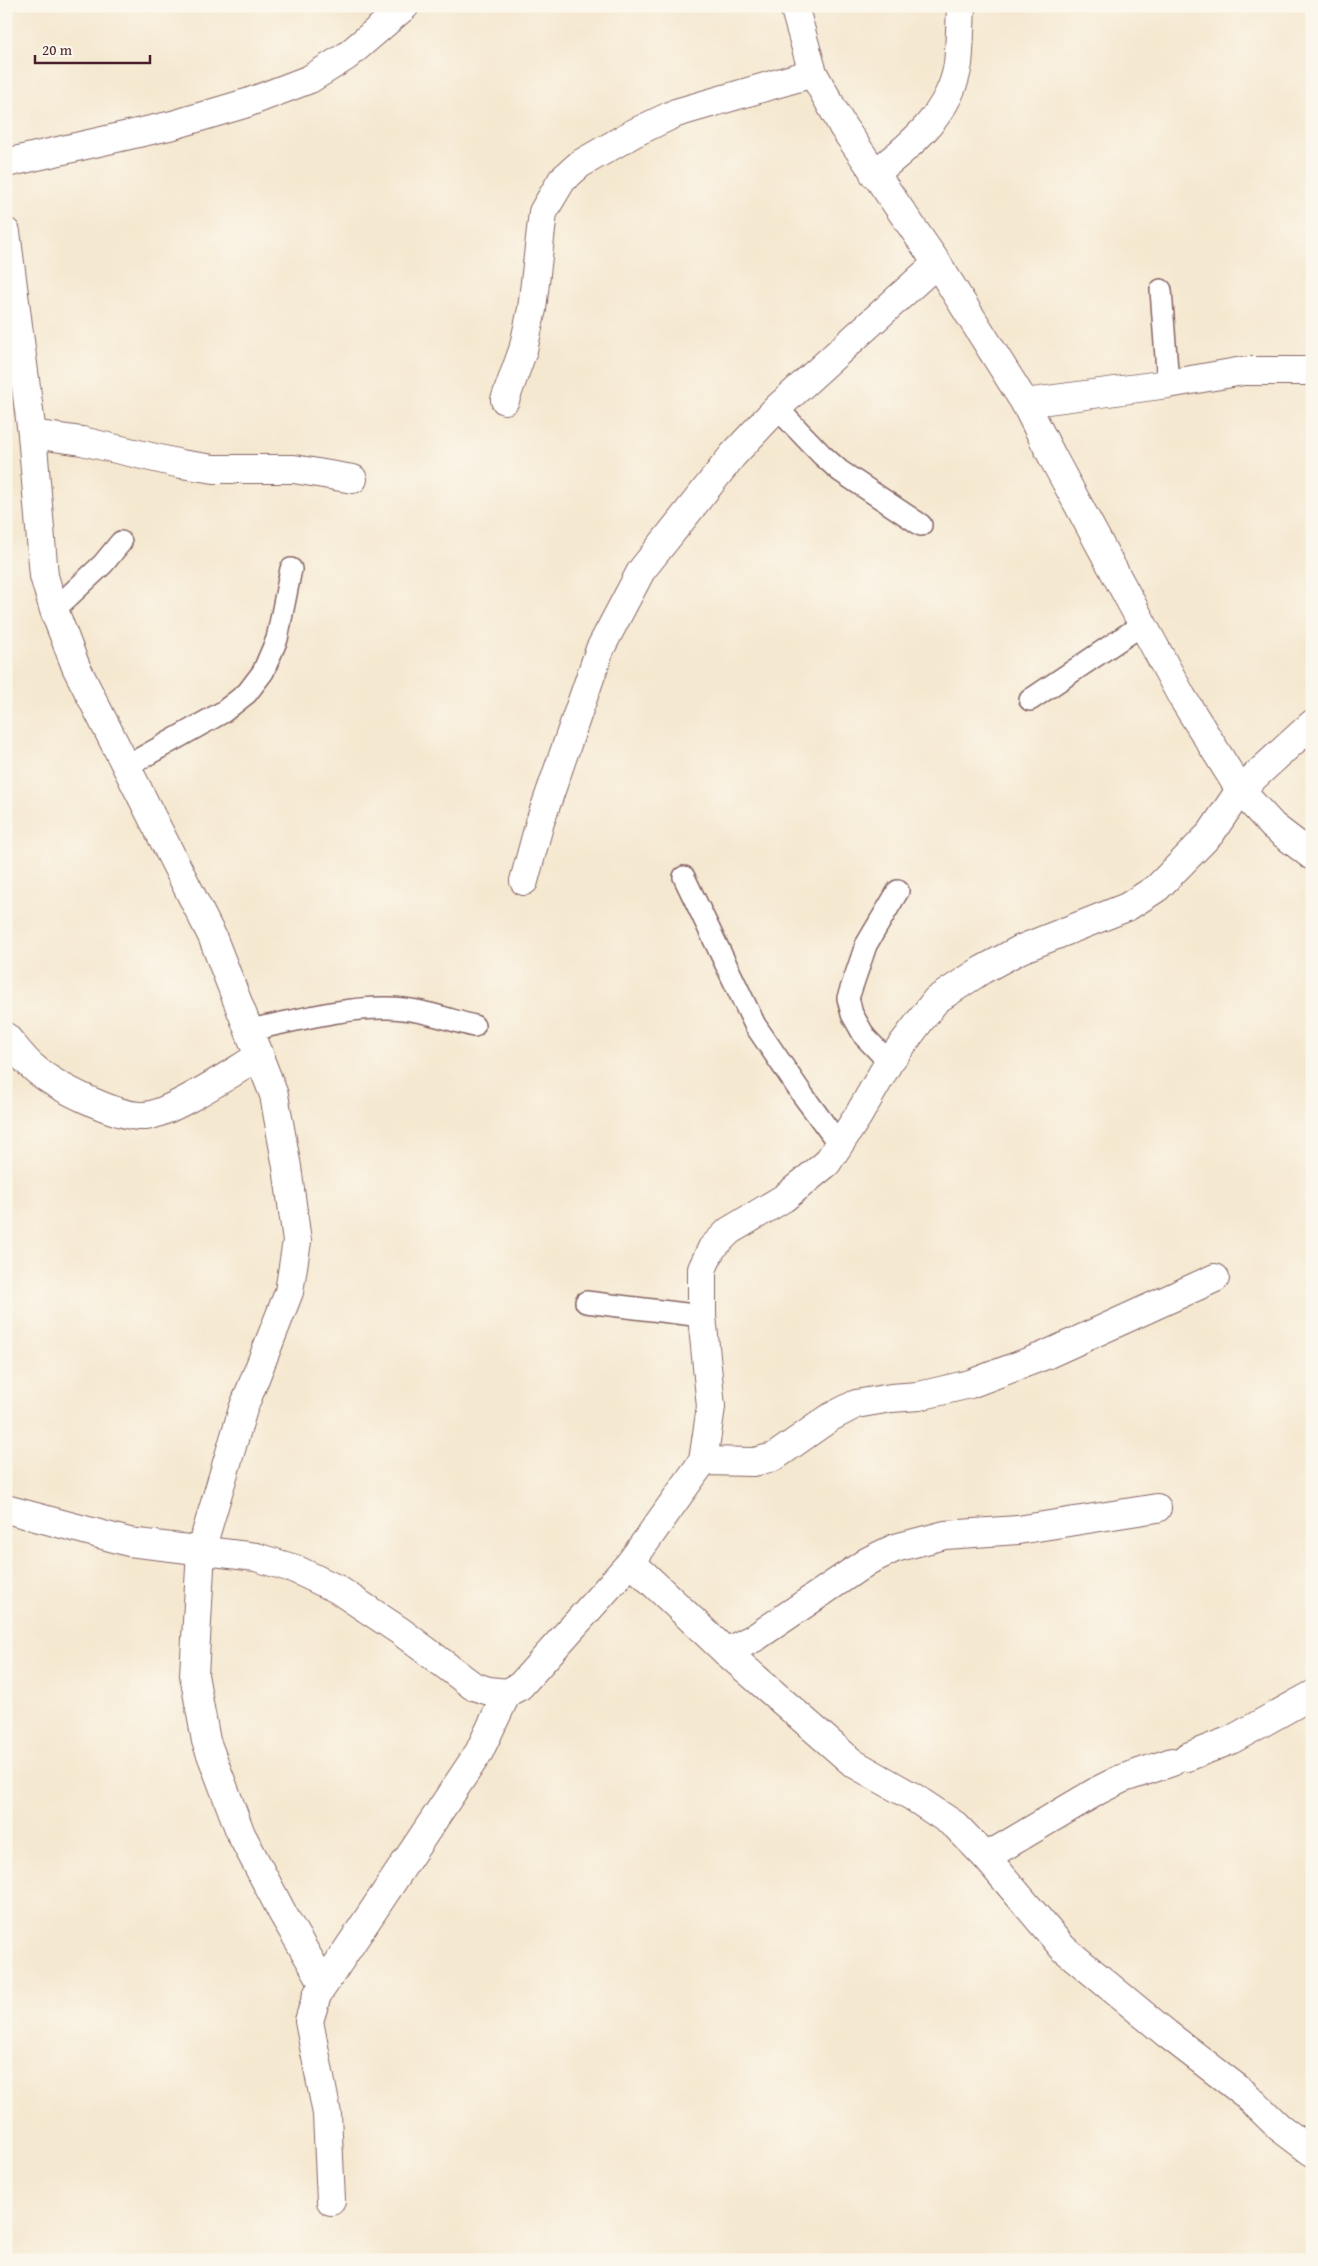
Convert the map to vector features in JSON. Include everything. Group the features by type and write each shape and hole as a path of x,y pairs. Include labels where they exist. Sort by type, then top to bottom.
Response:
{"street":[{"path":"6,163 173,125 247,102 310,79 348,56 405,6"},
{"path":"794,6 814,73 842,127 936,263 1026,403 1052,458 1182,697 1240,790 1273,826 1312,856"},
{"path":"874,174 907,148 927,128 947,96 958,66 961,6"},
{"path":"505,400 523,350 532,310 544,212 562,180 580,164 634,133 676,113 814,73"},
{"path":"6,232 13,341 32,434 44,576 54,610 76,667 128,766 212,936 274,1095 287,1167 297,1241 289,1292 242,1408 201,1550 194,1675 206,1740 241,1834 283,1914 324,1984"},
{"path":"524,881 540,822 600,649 641,571 726,463 777,408 936,263"},
{"path":"1026,403 1168,384 1243,371 1312,371"},
{"path":"32,434 82,441 181,464 214,469 294,469 353,479"},
{"path":"6,1510 129,1542 256,1557 295,1569 337,1589 400,1631 473,1686 489,1691 507,1693 520,1686 631,1562 703,1461 711,1407 702,1316 702,1269 712,1248 729,1231 784,1198 826,1163 840,1144 889,1062 936,1000 982,970 1021,950 1127,907 1158,888 1211,833 1240,790 1312,724"},
{"path":"6,1037 34,1068 64,1089 121,1113 145,1116 176,1105 260,1056"},
{"path":"703,1461 754,1462 774,1457 831,1417 856,1404 891,1398 919,1396 970,1384 1046,1356 1215,1278"},
{"path":"726,1652 756,1638 868,1561 895,1548 945,1535 1018,1530 1157,1508"},
{"path":"631,1562 726,1652 852,1762 955,1825 986,1857 1063,1948 1167,2034 1245,2094 1279,2127 1312,2152"},
{"path":"331,2201 327,2114 309,2021 317,1995 479,1752 507,1693"},
{"path":"986,1857 1098,1790 1122,1779 1231,1740 1312,1695"}],"lane":[{"path":"1161,290 1168,384"},
{"path":"777,408 840,471 921,525"},
{"path":"54,610 103,564 121,542"},
{"path":"128,766 223,712 247,693 263,672 277,639 291,569"},
{"path":"1030,700 1143,624"},
{"path":"684,877 755,1025 802,1094 840,1144"},
{"path":"889,1062 865,1037 852,1014 848,998 866,945 898,890"},
{"path":"250,1030 342,1012 388,1008 417,1012 474,1026"},
{"path":"586,1302 702,1316"}]}
